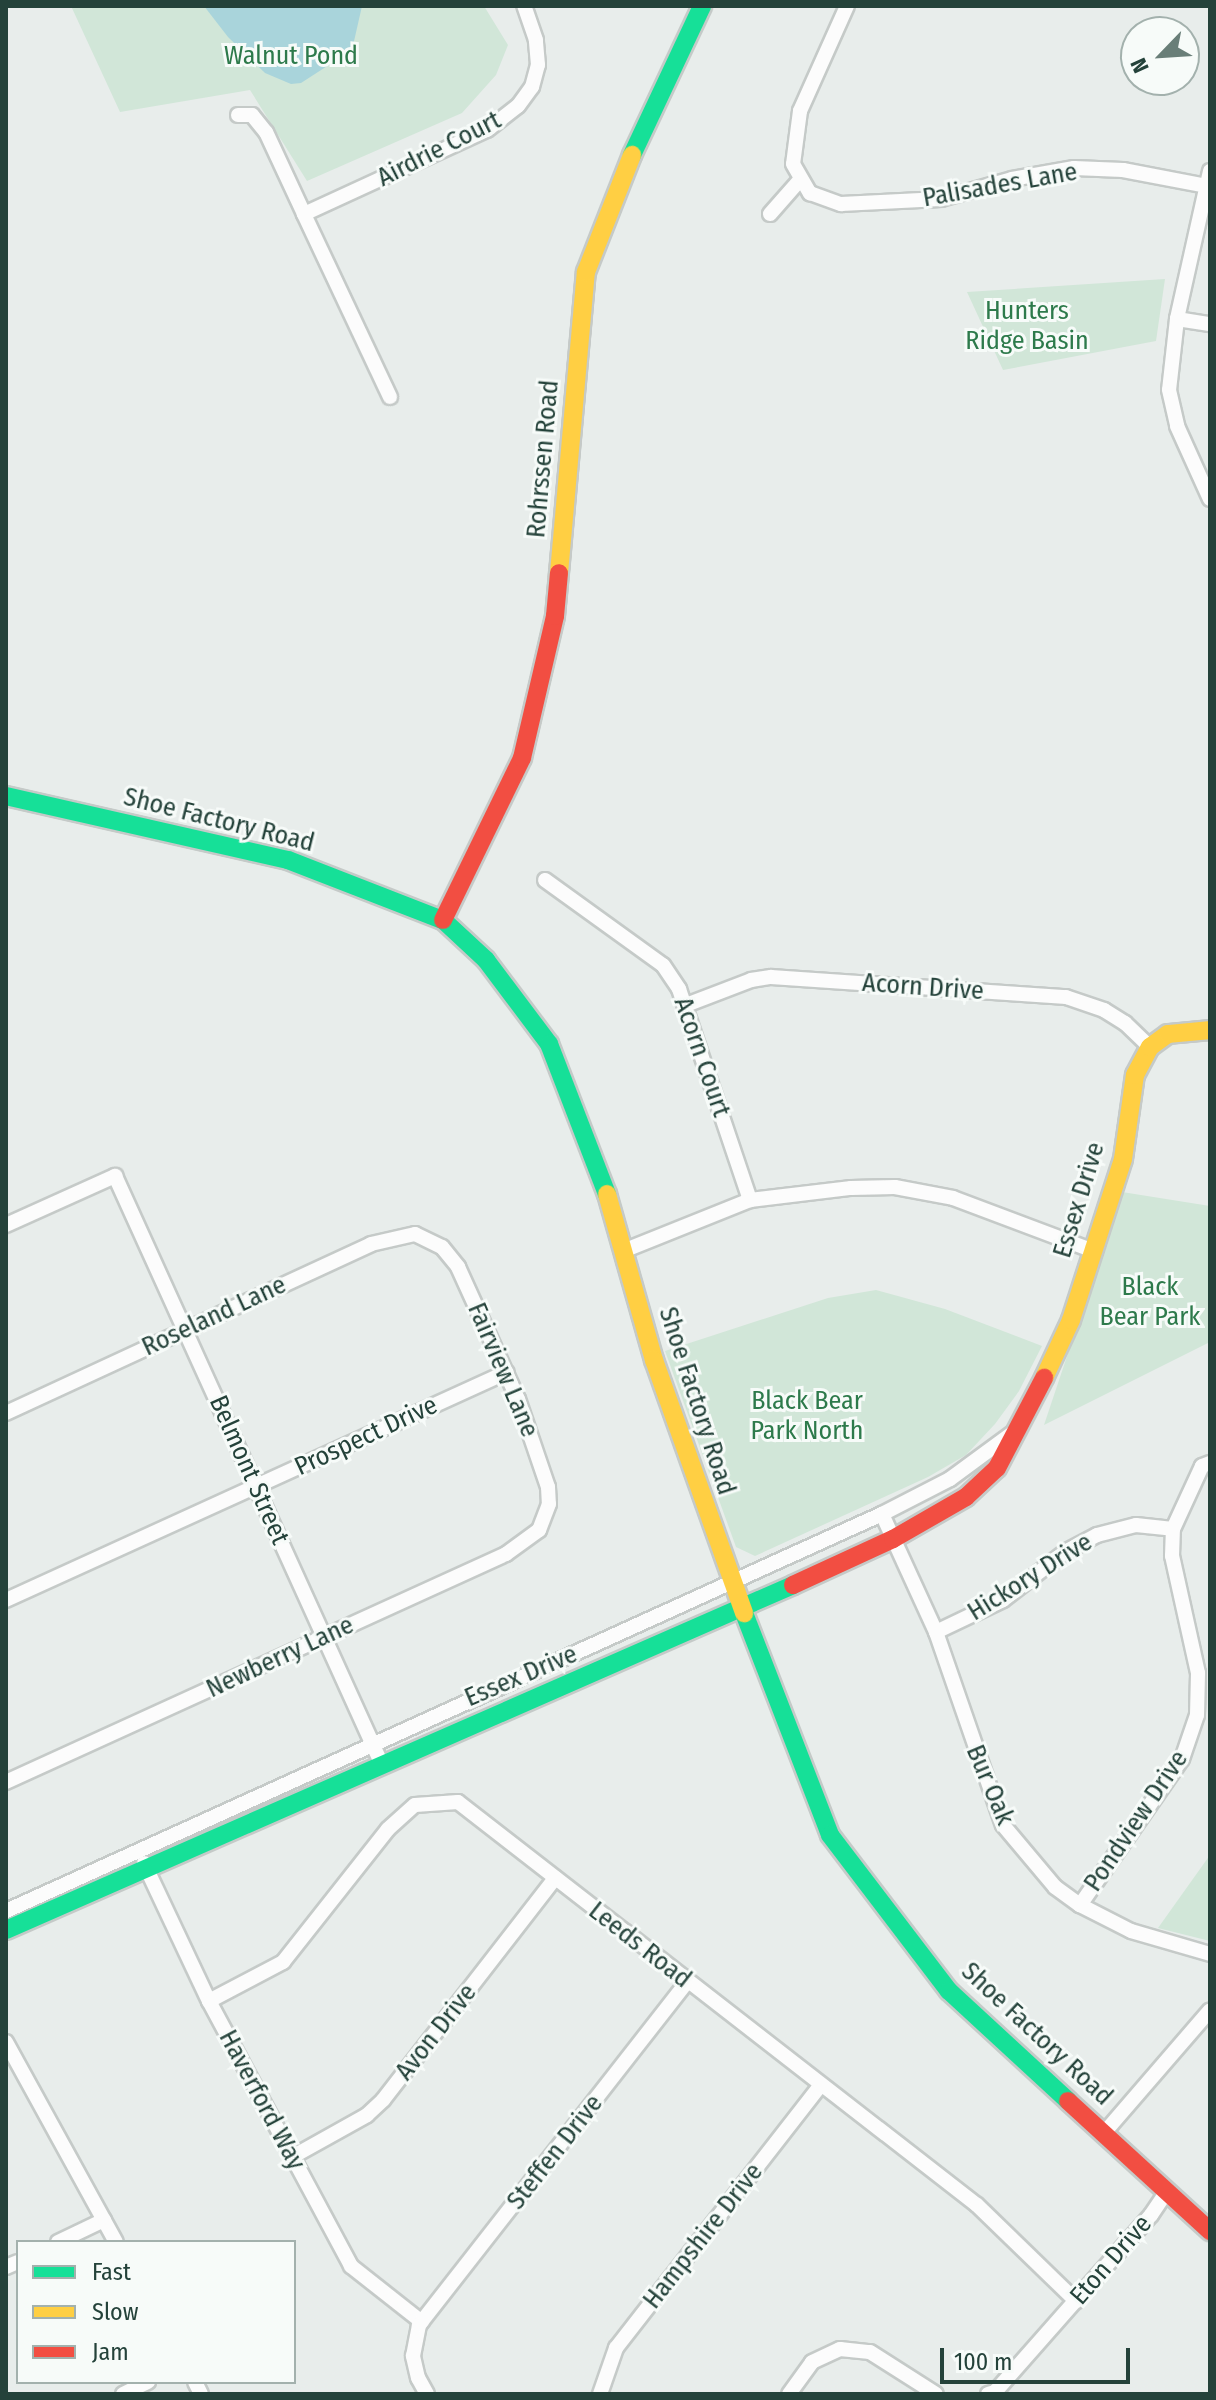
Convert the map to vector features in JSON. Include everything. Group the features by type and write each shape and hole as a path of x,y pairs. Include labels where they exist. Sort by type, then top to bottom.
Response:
{"street":[{"name":"Airdrie Court","path":"304,214 487,130 518,106 532,87 538,65 536,40 524,6"},
{"name":"Rohrssen Road","path":"443,920 522,758 555,616 586,272 642,129 702,6"},
{"path":"770,214 800,180 793,164 800,111 847,6"},
{"path":"238,115 252,115 266,132 390,397"},
{"name":"Palisades Lane","path":"800,180 810,193 841,204 941,199 1012,179 1074,168 1208,178"},
{"path":"1208,178 1177,319 1169,390 1177,426 1210,499"},
{"path":"1177,319 1210,324"},
{"name":"Shoe Factory Road","path":"6,796 288,860 443,920 486,960 549,1044 601,1174 654,1360 731,1581 830,1835 949,1991 1210,2231"},
{"name":"Acorn Court","path":"545,880 663,965 686,1005 750,1200"},
{"name":"Acorn Drive","path":"686,1005 771,977 1066,997 1104,1010 1125,1023 1150,1047"},
{"path":"1150,1047 1168,1034 1210,1030"},
{"name":"Essex Drive","path":"6,1911 382,1765 742,1609 893,1539 966,1497 997,1468 1023,1424 1071,1320 1091,1250 1108,1211 1123,1159 1135,1075 1150,1047"},
{"name":"Belmont Street","path":"6,1225 115,1176 382,1765"},
{"path":"623,1251 750,1200 851,1188 895,1187 953,1198 1091,1250"},
{"name":"Roseland Lane","path":"6,1413 371,1244 404,1234 425,1236"},
{"name":"Fairview Lane","path":"425,1236 442,1247 458,1267 507,1372 548,1487 545,1519"},
{"name":"Prospect Drive","path":"6,1600 507,1372"},
{"name":"Essex Drive","path":"6,1930 373,1745 882,1514 950,1479 991,1452 1023,1424"},
{"name":"Pondview Drive","path":"1080,1905 1182,1759 1197,1715 1198,1673 1172,1556 1173,1529 1202,1466 1210,1463"},
{"name":"Bur Oak","path":"882,1514 936,1632 967,1730 1003,1825 1055,1887 1080,1905 1131,1931 1210,1954"},
{"name":"Newberry Lane","path":"6,1782 506,1554 530,1540 545,1519"},
{"name":"Hickory Drive","path":"936,1632 1003,1600 1065,1552 1107,1531 1136,1525 1173,1529"},
{"name":"Leeds Road","path":"209,2001 283,1962 388,1829 415,1805 458,1802 977,2205 1076,2301"},
{"name":"Haverford Way","path":"142,1860 209,2001 351,2266 422,2322"},
{"name":"Avon Drive","path":"292,2157 367,2115 383,2100 555,1878"},
{"name":"Steffen Drive","path":"422,2322 687,1982"},
{"path":"1104,2133 1210,2010"},
{"path":"6,2042 10,2061 115,2240"},
{"name":"Hampshire Drive","path":"600,2394 616,2348 821,2085"},
{"name":"Eton Drive","path":"988,2394 995,2392 1076,2301 1151,2215 1166,2193"},
{"path":"62,2240 104,2220"},
{"path":"422,2322 413,2356 418,2378 427,2394"},
{"path":"789,2394 812,2362 840,2349 870,2352 936,2394"},
{"path":"123,2394 144,2384"}],"green space":[{"name":"Walnut Pond","path":"71,6 484,6 508,45 496,75 462,113 307,181 250,90 120,112"},
{"name":"Hunters Ridge Basin","path":"1165,279 1156,341 1003,370 967,292"},
{"name":"Black Bear Park","path":"1122,1192 1210,1206 1210,1342 1044,1425"},
{"name":"Black Bear Park North","path":"876,1290 945,1309 1042,1346 1019,1391 995,1424 966,1455 928,1477 755,1556 736,1547 665,1351 828,1298"},
{"path":"1210,1855 1210,1941 1158,1928"}],"water":[{"path":"204,6 362,6 352,50 301,83 291,84 265,73 228,37"}],"traffic: fast":[{"path":"632,155 702,6"},
{"path":"6,796 288,860 443,920 486,960 549,1044 607,1194"},
{"path":"6,1930 793,1585"},
{"path":"744,1613 830,1835 949,1991 1068,2101"}],"traffic: slow":[{"path":"559,573 586,272 632,155"},
{"path":"1044,1378 1071,1320 1123,1159 1135,1075 1150,1047 1168,1034 1210,1030"},
{"path":"607,1194 654,1360 744,1613"}],"traffic: jam":[{"path":"443,920 522,758 555,616 559,573"},
{"path":"793,1585 893,1539 966,1497 997,1468 1044,1378"},
{"path":"1068,2101 1210,2231"}]}
